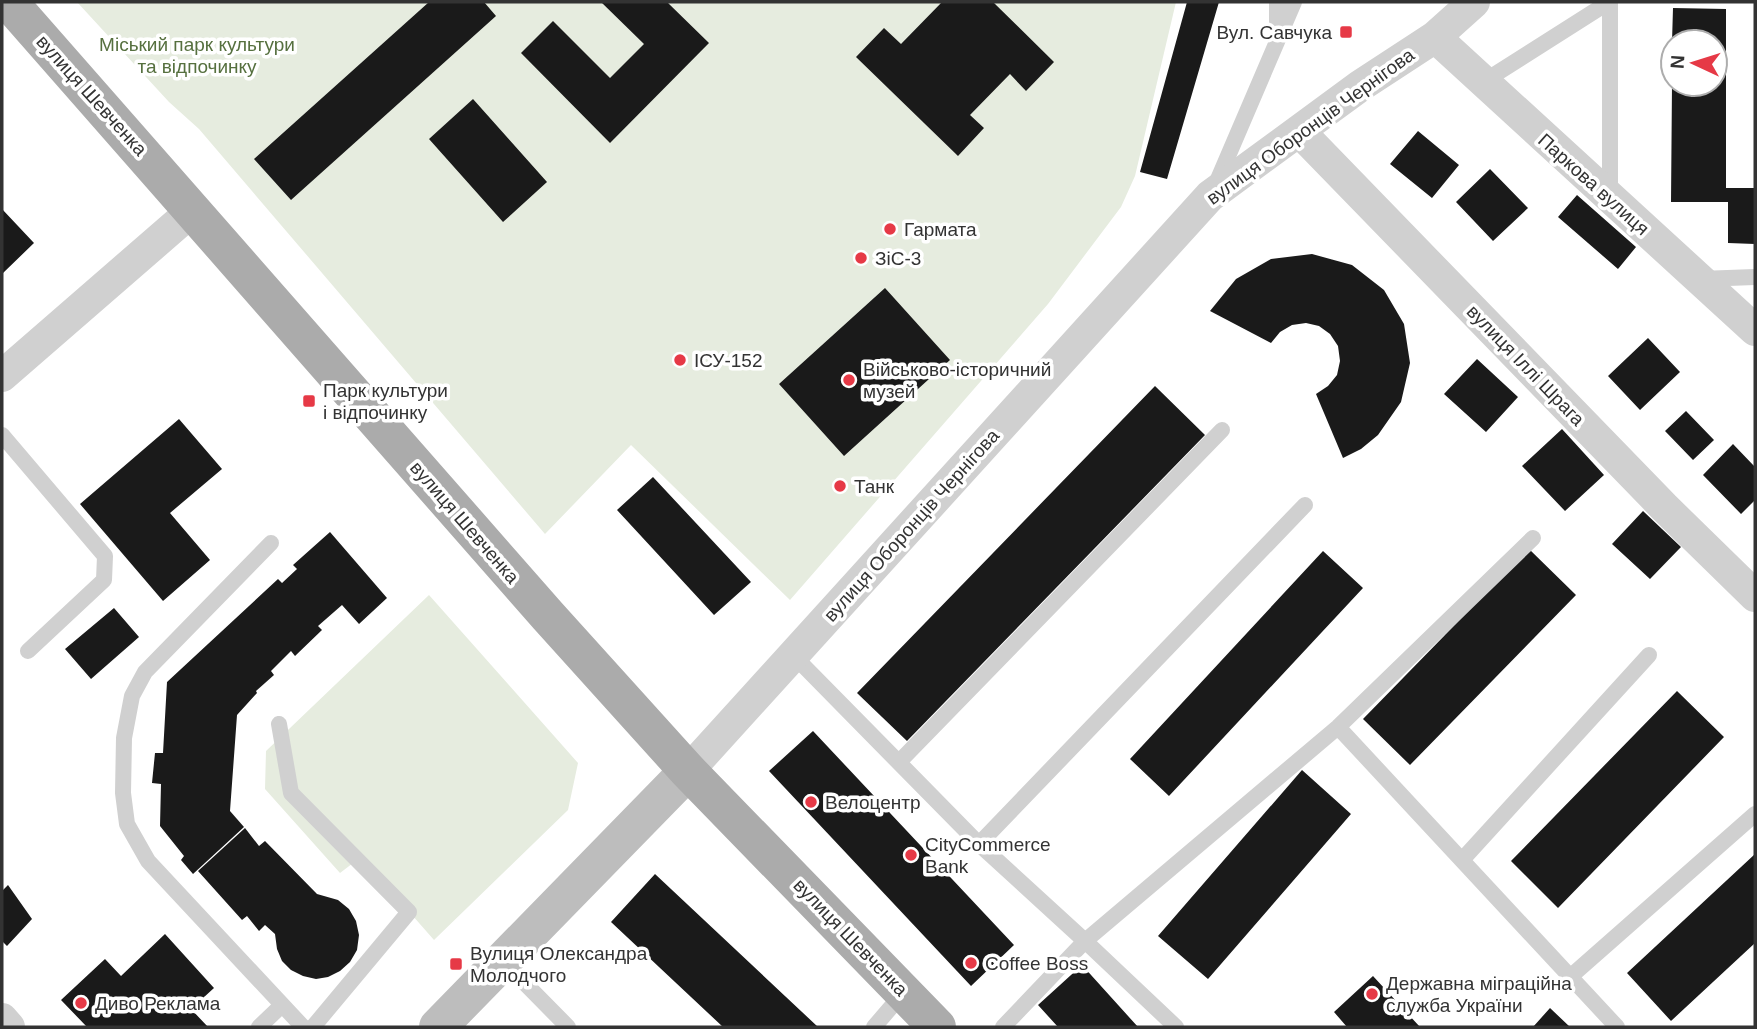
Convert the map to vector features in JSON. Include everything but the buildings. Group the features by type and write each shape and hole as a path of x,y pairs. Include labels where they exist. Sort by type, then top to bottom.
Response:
{"main road":[{"name":"вулиця Шевченка","path":"9,2 548,617 688,771 937,1027"},
{"name":"вулиця Оборонців Чернігова","path":"438,1027 688,771"}],"street":[{"name":"вулиця Оборонців Чернігова","path":"688,771 1210,196 1360,86 1434,37 1474,2"},
{"name":"Паркова вулиця","path":"1434,37 1755,330"},
{"name":"вулиця Іллі Шрага","path":"1299,131 1755,596"},
{"path":"2,376 193,210"},
{"path":"2,1018 9,1027"}],"lane":[{"path":"1277,2 1277,42"},
{"path":"1210,196 1294,2"},
{"path":"1483,82 1610,2"},
{"path":"1610,2 1611,199"},
{"path":"1698,279 1755,277"},
{"path":"899,762 1222,430"},
{"path":"2,435 105,556 104,580 28,651"},
{"path":"979,844 1304,505"},
{"path":"1003,1027 1085,941 1338,727 1533,538"},
{"path":"271,543 145,671 132,696 124,738 123,793 127,824 148,861 303,1027"},
{"path":"793,655 979,844 1176,1027"},
{"path":"1462,860 1650,655"},
{"path":"279,724 291,793 409,912 313,1027"},
{"path":"1338,727 1617,1027"},
{"path":"1570,977 1755,814"},
{"path":"503,961 568,1027"},
{"path":"874,1027 904,992"},
{"path":"259,1027 281,1006"}],"green space":[{"name":"Міський парк культури та відпочинку","path":"77,2 1176,2 1135,176 1121,207 1048,304 790,600 631,445 545,534 199,129 169,102"},
{"path":"429,595 578,763 568,810 434,940 361,857 340,873 265,789 266,751"}],"place":[{"name":"Вул. Савчука","path":"1346,32"},
{"name":"Гармата","path":"890,229"},
{"name":"ЗіС-3","path":"861,258"},
{"name":"ІСУ-152","path":"680,360"},
{"name":"Військово-історичний музей","path":"849,380"},
{"name":"Парк культури і відпочинку","path":"309,401"},
{"name":"Танк","path":"840,486"},
{"name":"Велоцентр","path":"811,802"},
{"name":"CityCommerce Bank","path":"911,855"},
{"name":"Coffee Boss","path":"971,963"},
{"name":"Вулиця Олександра Молодчого","path":"456,964"},
{"name":"Державна міграційна служба України","path":"1372,994"},
{"name":"Диво Реклама","path":"81,1003"}]}
